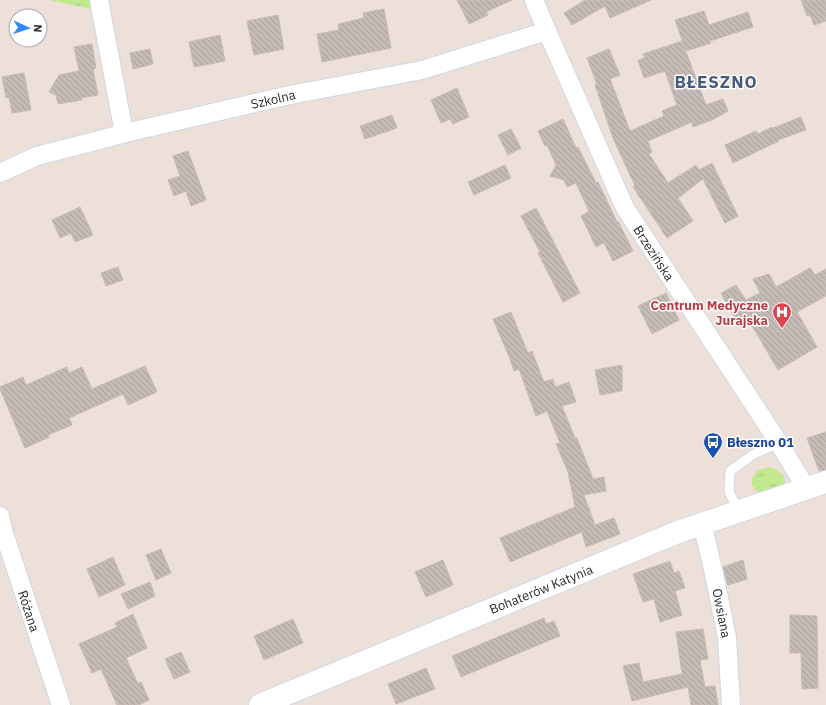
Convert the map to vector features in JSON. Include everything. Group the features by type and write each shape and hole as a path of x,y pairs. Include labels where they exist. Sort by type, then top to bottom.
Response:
{"street":[{"path":"99,0 124,133"},
{"name":"Brzezińska","path":"534,0 546,31 625,208 779,443 816,485"},
{"name":"Szkolna","path":"0,173 37,156 124,133 290,95 422,70 546,31"},
{"name":"Bohaterów Katynia","path":"260,705 678,532 816,485"},
{"name":"Różana","path":"0,516 3,530 61,705"},
{"name":"Owsiana","path":"702,523 727,637 731,705"}],"lane":[{"path":"739,511 729,492 730,471 754,454 779,443"}],"green space":[{"path":"50,0 91,0 95,10"},
{"path":"768,467 781,473 785,482 783,486 762,493 756,491 752,485 752,478 757,471"}],"building":[{"path":"457,0 512,0 486,12 488,15 469,24"},
{"path":"585,0 651,0 610,18 605,6 572,25 564,13"},
{"path":"801,0 826,0 826,21 814,25 810,15 807,16"},
{"path":"384,9 391,48 322,62 317,34 339,30 338,24 364,18 363,13"},
{"path":"704,11 709,25 748,12 753,27 710,41 711,43 686,51 675,20"},
{"path":"278,15 284,49 254,55 247,21"},
{"path":"220,35 225,61 194,67 189,42"},
{"path":"682,41 706,105 723,99 728,111 712,120 693,127 692,122 648,141 652,152 649,154 668,183 696,165 699,170 712,163 738,216 725,223 703,179 678,198 693,221 667,238 633,187 635,186 613,138 595,85 597,84 587,58 609,49 620,75 610,79 630,131 664,116 662,111 677,105 665,71 644,78 638,60 645,58 643,54"},
{"path":"92,44 96,68 93,69 98,95 81,98 82,100 58,104 56,95 49,92 59,75 79,71 74,47"},
{"path":"150,49 153,64 133,69 130,53"},
{"path":"24,73 31,110 12,113 9,97 6,98 2,77"},
{"path":"457,88 469,117 453,124 450,119 441,123 431,100"},
{"path":"392,115 397,128 365,139 360,126"},
{"path":"801,117 806,130 778,140 779,141 733,163 725,145 756,131 758,134 772,127 773,128"},
{"path":"563,119 576,148 578,147 596,183 598,182 633,251 613,261 604,243 596,247 581,216 589,211 576,183 567,187 564,180 550,176 556,165 547,145 545,146 538,131"},
{"path":"511,129 521,148 508,155 498,135"},
{"path":"188,151 206,200 191,206 186,191 174,196 168,180 180,176 173,156"},
{"path":"505,165 511,178 474,195 468,182"},
{"path":"80,207 93,235 75,242 71,233 60,238 52,220"},
{"path":"536,208 580,293 563,302 538,253 540,252 521,216"},
{"path":"118,267 123,280 106,286 101,273"},
{"name":"Centrum Medyczne Jurajska","path":"810,268 815,275 826,269 826,296 797,312 817,347 778,370 747,317 737,322 721,293 736,285 746,300 760,293 753,279 769,274 776,287"},
{"path":"666,293 679,320 652,334 638,306"},
{"path":"511,312 528,353 532,351 544,382 553,379 555,387 569,382 576,402 562,406 575,438 577,438 593,479 604,477 606,491 584,495 595,525 614,518 620,534 586,547 582,532 510,562 500,538 575,507 568,472 556,444 560,443 547,411 536,416 519,369 514,371 493,319"},
{"path":"622,365 622,391 600,395 595,370"},
{"path":"145,366 157,392 128,405 123,394 69,418 72,425 48,435 49,437 25,448 0,389 0,387 23,377 26,385 67,367 69,373 82,367 92,389"},
{"path":"826,432 826,470 819,471 807,438"},
{"path":"161,549 171,573 156,580 146,555"},
{"path":"113,557 125,585 99,597 87,569"},
{"path":"443,560 453,585 426,597 415,572"},
{"path":"743,560 747,579 728,585 723,567"},
{"path":"670,561 674,573 679,571 685,588 675,591 682,615 660,622 654,599 643,602 633,574"},
{"path":"150,582 155,596 128,609 121,594"},
{"path":"133,614 147,648 126,658 138,684 141,682 149,700 139,705 117,705 101,669 92,673 79,644 117,627 115,623"},
{"path":"790,615 817,616 818,688 802,689 801,653 790,653"},
{"path":"544,618 546,624 554,621 560,636 461,677 452,656"},
{"path":"293,619 303,643 264,660 254,636"},
{"path":"703,629 708,659 700,660 705,687 715,686 718,705 691,705 688,687 632,701 623,666 639,663 643,682 682,674 676,632"},
{"path":"181,652 190,672 174,679 165,659"},
{"path":"426,668 435,689 396,704 388,684"}],"place":[{"name":"Centrum Medyczne Jurajska","path":"782,329"},
{"name":"Błeszno 01","path":"713,459"}],"district":[{"name":"BŁESZNO","path":"716,82"}]}
